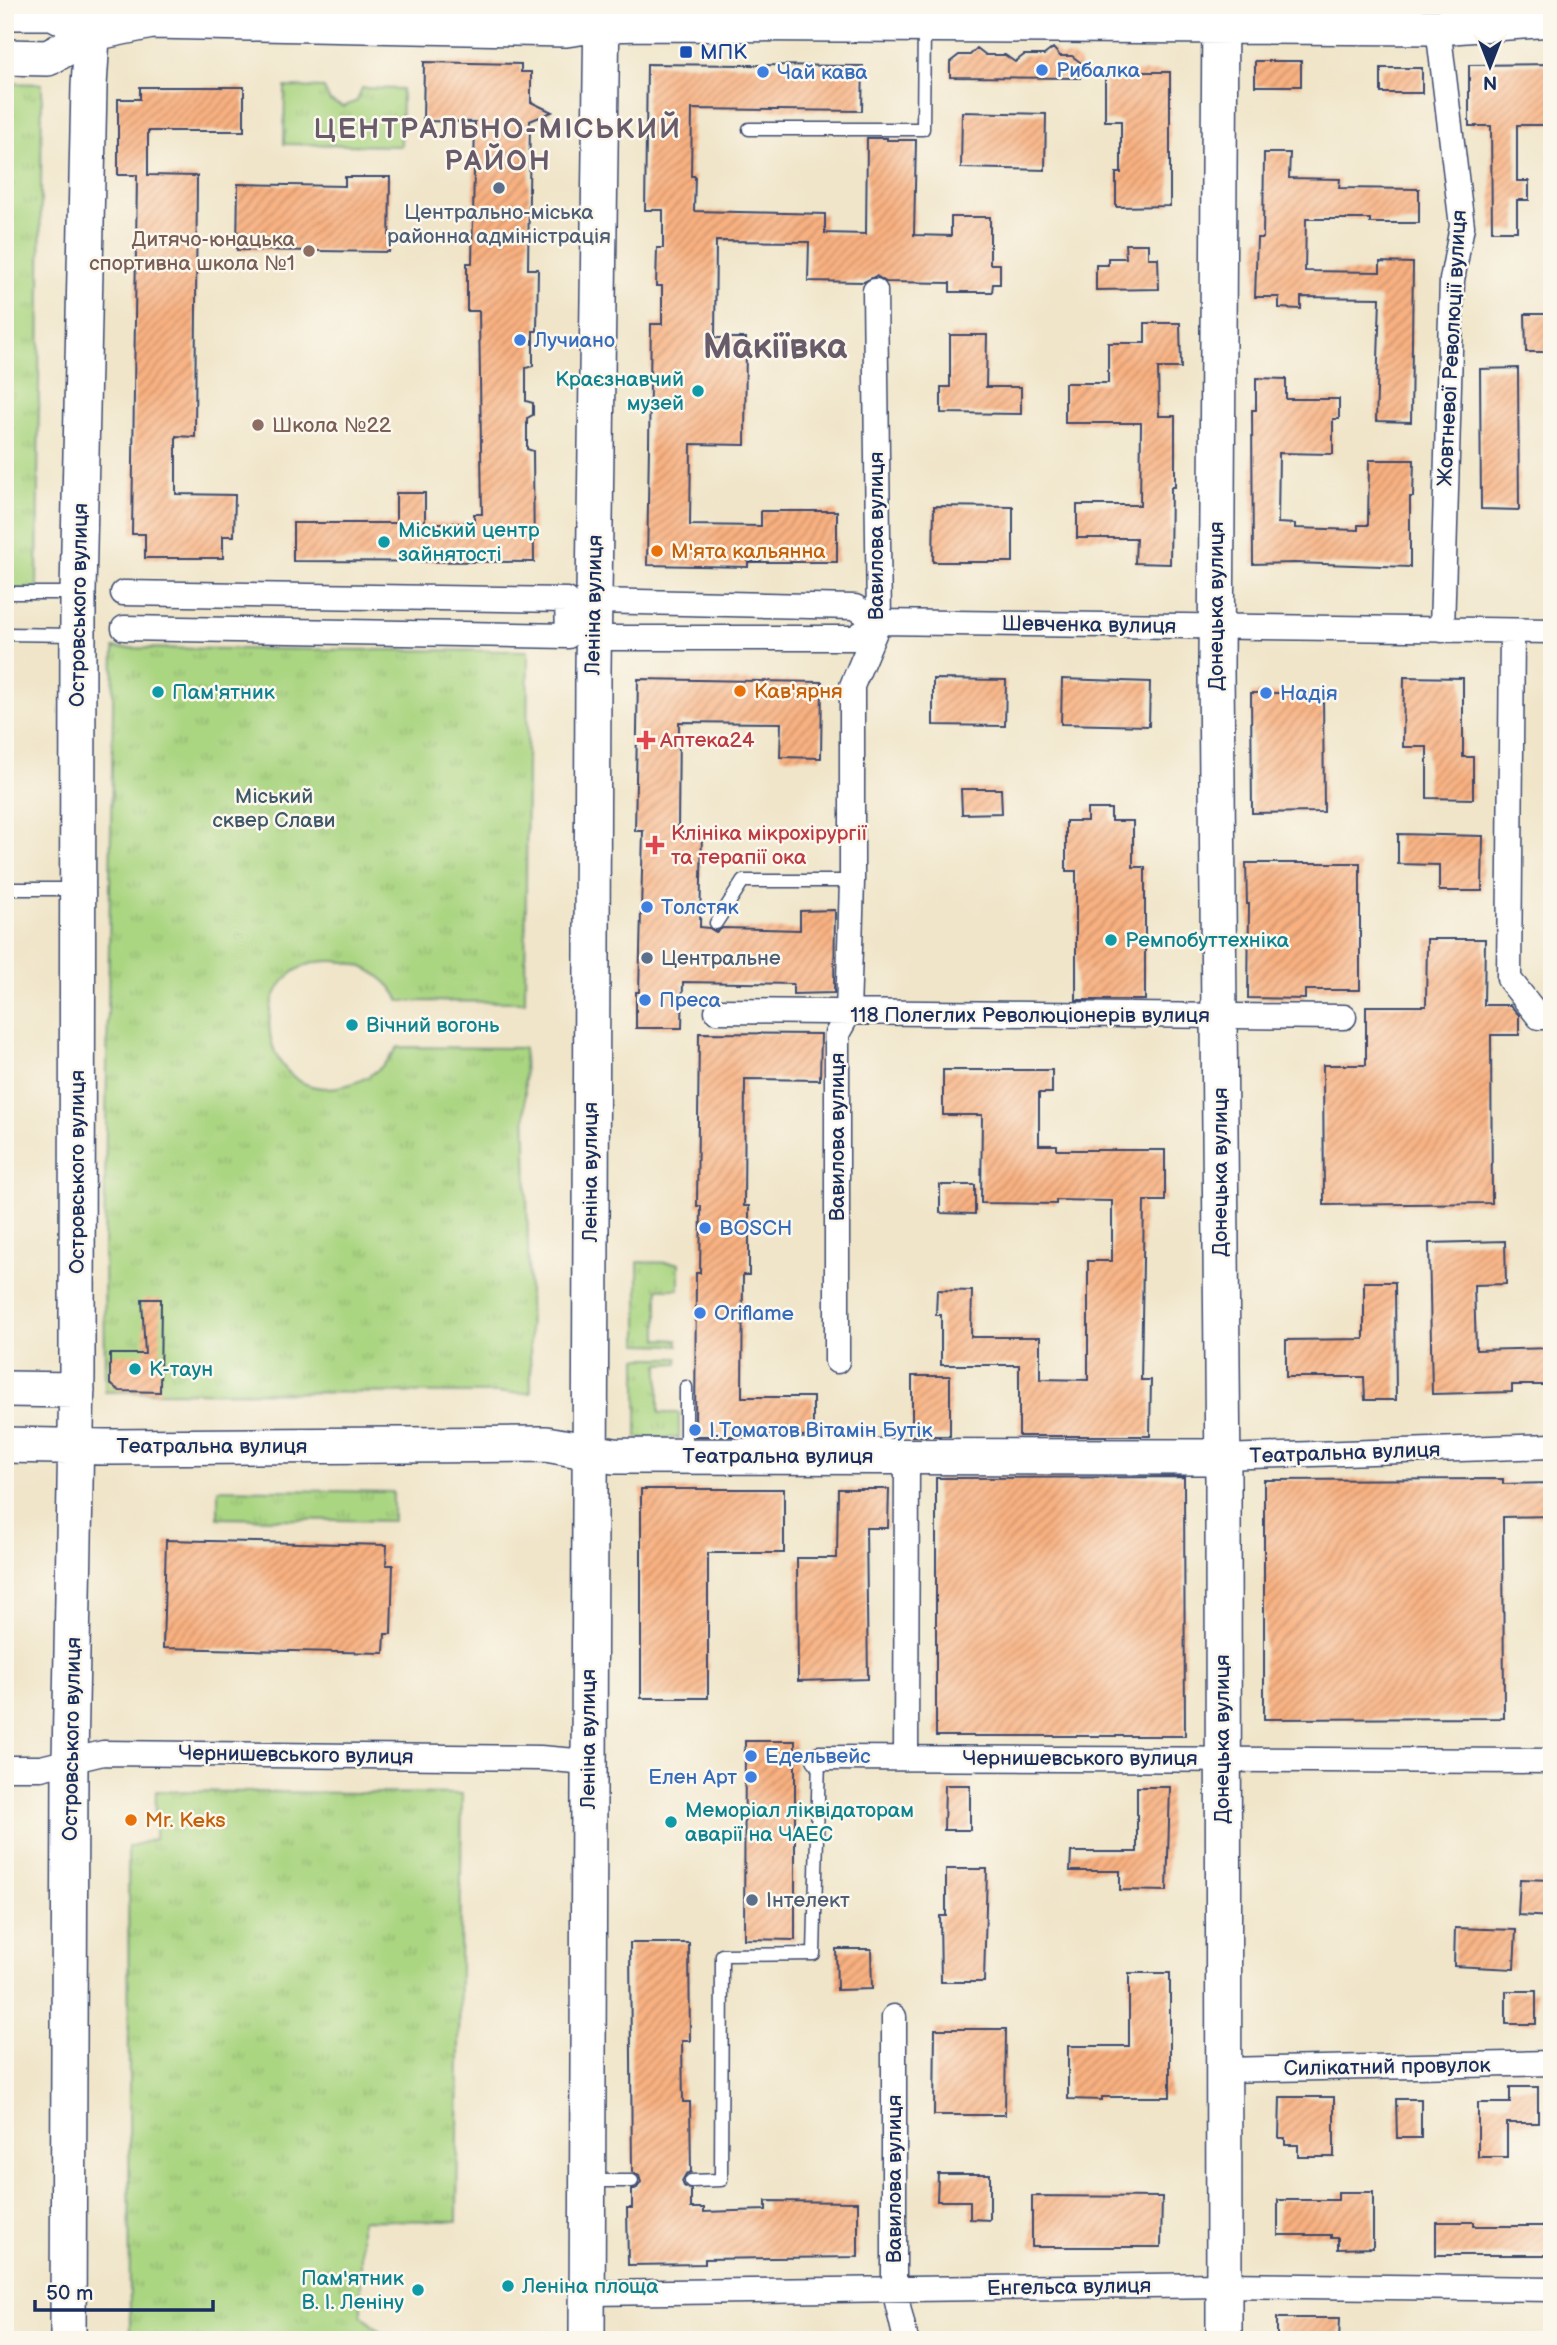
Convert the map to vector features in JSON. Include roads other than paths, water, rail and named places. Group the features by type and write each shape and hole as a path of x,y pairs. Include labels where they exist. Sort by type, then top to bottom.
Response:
{"street":[{"path":"5,12 53,12 93,19 152,21 550,29 602,15 924,25 1219,16 1438,27 1552,19"},
{"name":"Леніна вулиця","path":"587,2340 593,638 602,15"},
{"name":"Донецька вулиця","path":"1219,16 1216,626 1222,1457 1224,2340"},
{"path":"5,57 48,58 93,19"},
{"name":"Островського вулиця","path":"68,2340 70,1762 77,1390 78,593 93,19"},
{"name":"Жовтневої Революції вулиця","path":"1438,27 1462,226 1452,279 1441,630"},
{"name":"Вавилова вулиця","path":"837,1361 837,1034 848,1014 852,881 852,686 879,622 875,291"},
{"path":"123,593 567,600 568,636 124,628"},
{"name":"Шевченка вулиця","path":"594,601 856,607 879,622 1552,631"},
{"name":"Шевченка вулиця","path":"593,638 854,638 879,622"},
{"path":"1511,631 1509,979 1539,1017 1552,1017"},
{"name":"118 Полеглих Революціонерів вулиця","path":"717,1011 1344,1017"},
{"path":"5,1389 77,1390"},
{"name":"Театральна вулиця","path":"5,1445 76,1447 546,1444 614,1456 1222,1457 1552,1446"},
{"path":"906,1758 907,1456"},
{"name":"Чернишевського вулиця","path":"5,1768 41,1768 103,1753 540,1758 588,1762"},
{"name":"Чернишевського вулиця","path":"819,1758 1552,1761"},
{"name":"Вавилова вулиця","path":"894,2017 894,2289 906,2340"},
{"name":"Силікатний провулок","path":"1222,2070 1552,2063"},
{"name":"Енгельса вулиця","path":"587,2293 1224,2285 1552,2289"}],"lane":[{"path":"749,129 923,129 924,25"},
{"path":"5,593 78,593"},
{"path":"5,634 78,635"},
{"path":"716,923 743,881 852,881"},
{"path":"5,889 78,889"},
{"path":"686,1387 686,1456"},
{"path":"691,2180 721,2180 722,1955 814,1954 819,1758"},
{"path":"587,2180 632,2180"}],"place":[{"name":"МПК","path":"686,52"},
{"name":"Рибалка","path":"1042,70"},
{"name":"Чай кава","path":"763,72"},
{"name":"Центрально-міська районна адміністрація","path":"499,188"},
{"name":"Дитячо-юнацька спортивна школа №1","path":"309,251"},
{"name":"Лучиано","path":"520,340"},
{"name":"Краєзнавчий музей","path":"698,391"},
{"name":"Школа №22","path":"258,425"},
{"name":"Міський центр зайнятості","path":"384,542"},
{"name":"М'ята кальянна","path":"657,551"},
{"name":"Кав'ярня","path":"740,691"},
{"name":"Пам'ятник","path":"158,692"},
{"name":"Надія","path":"1266,693"},
{"name":"Аптека24","path":"646,740"},
{"name":"Клініка мікрохірургії та терапії ока","path":"655,845"},
{"name":"Толстяк","path":"647,907"},
{"name":"Ремпобуттехніка","path":"1111,940"},
{"name":"Центральне","path":"647,958"},
{"name":"Преса","path":"645,1000"},
{"name":"Вічний вогонь","path":"352,1025"},
{"name":"BOSCH","path":"705,1228"},
{"name":"Oriflame","path":"700,1313"},
{"name":"K-таун","path":"135,1369"},
{"name":"І.Томатов Вітамін Бутік","path":"695,1430"},
{"name":"Едельвейс","path":"751,1756"},
{"name":"Елен Арт","path":"751,1777"},
{"name":"Mr. Keks","path":"131,1820"},
{"name":"Меморіал ліквідаторам аварії на ЧАЕС","path":"671,1822"},
{"name":"Інтелект","path":"752,1900"},
{"name":"Леніна площа","path":"508,2286"},
{"name":"Пам'ятник В. І. Леніну","path":"418,2290"}],"district":[{"name":"ЦЕНТРАЛЬНО-МІСЬКИЙ РАЙОН","path":"498,145"},
{"name":"Макіївка","path":"775,347"}],"park label":[{"name":"Міський сквер Слави","path":"274,808"}]}
